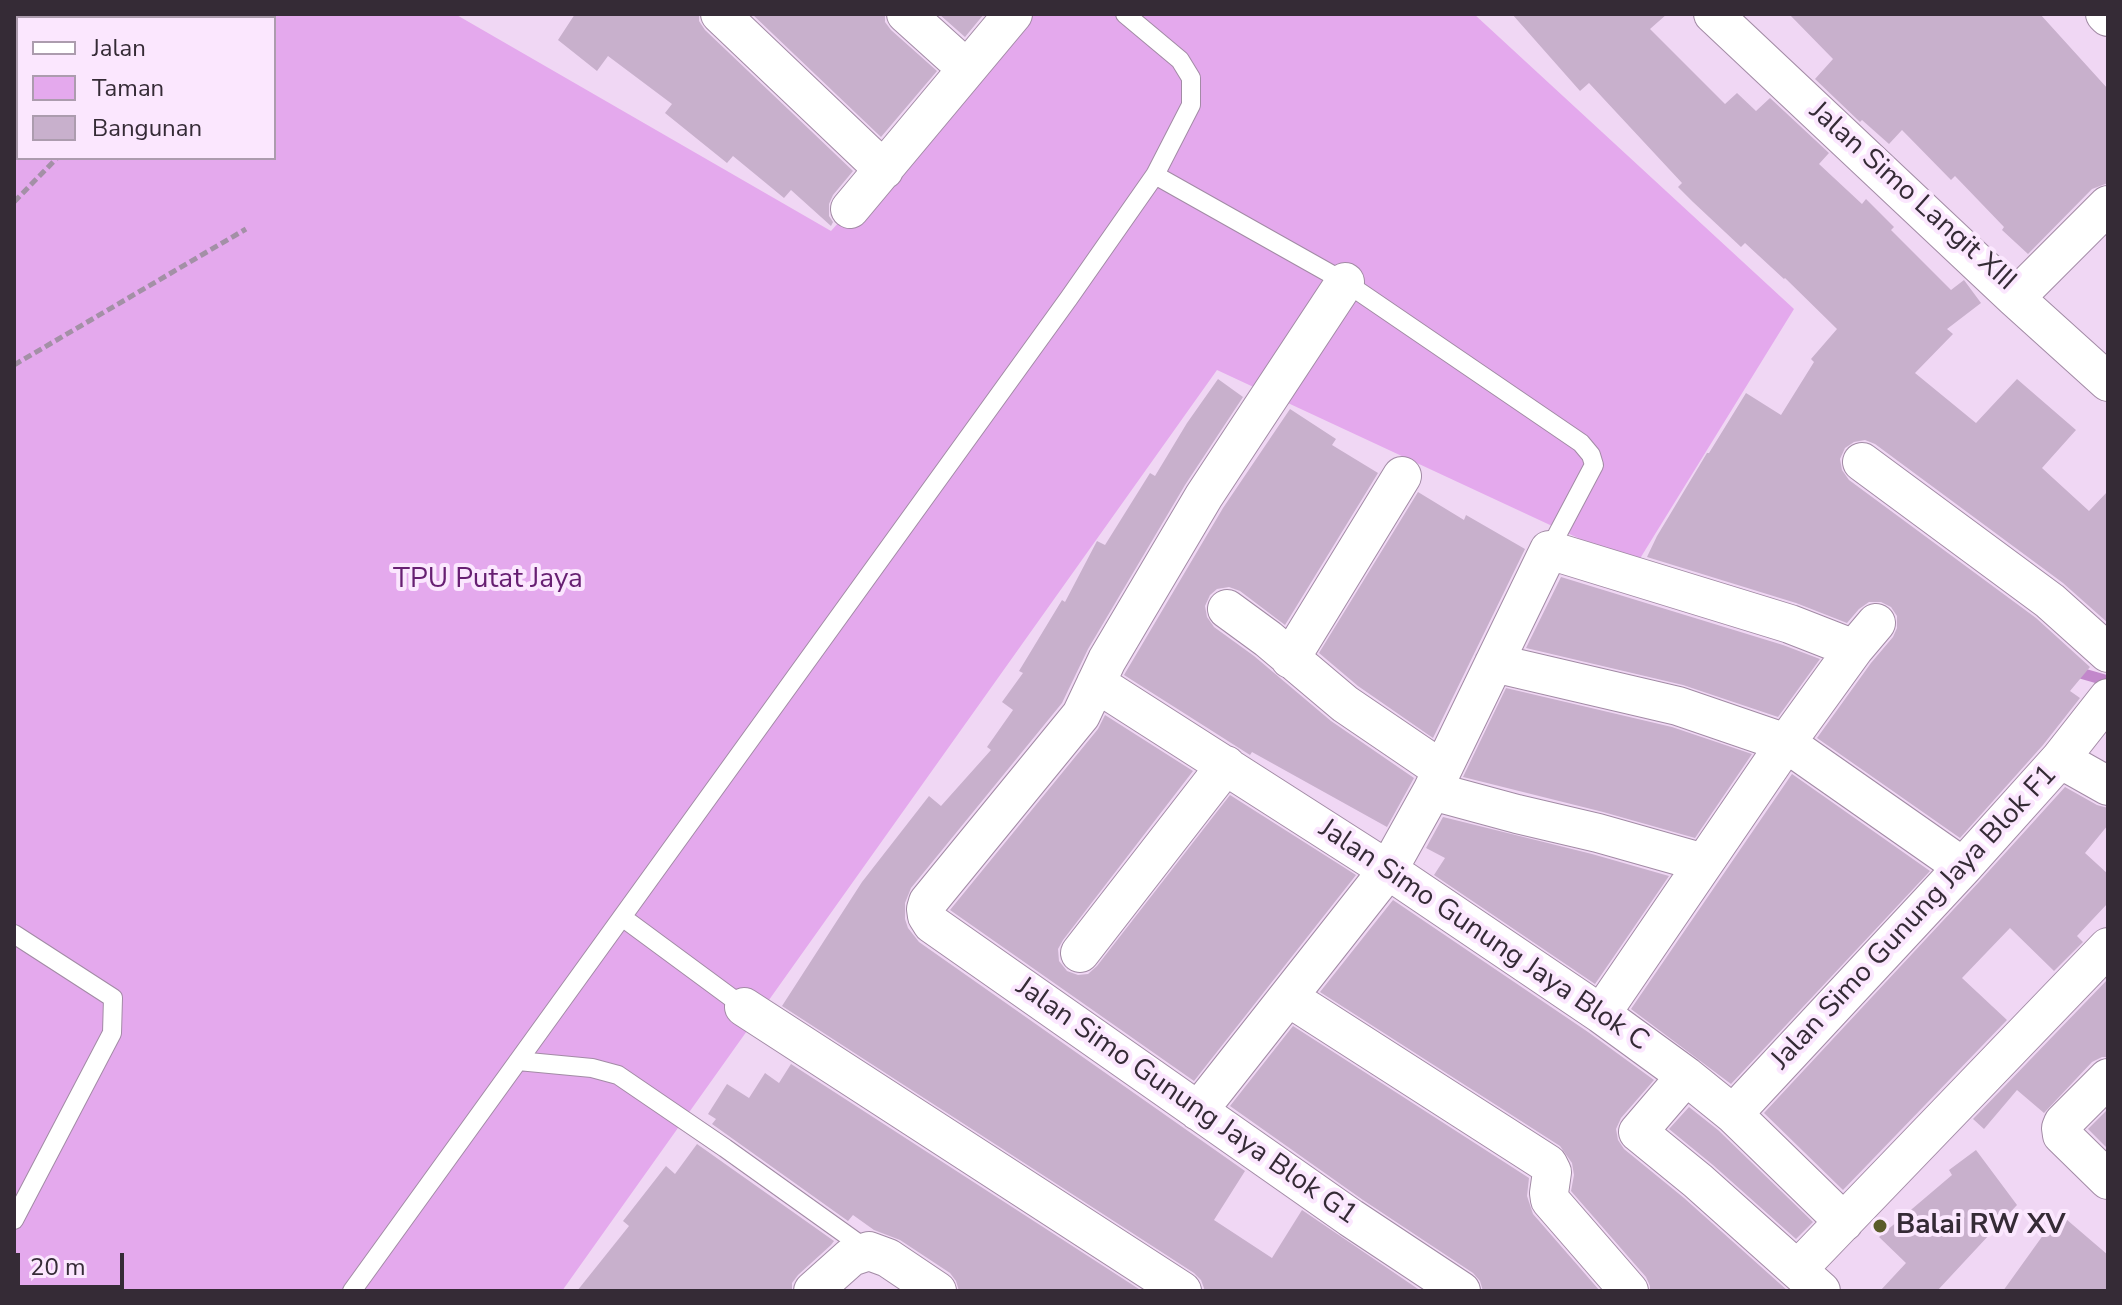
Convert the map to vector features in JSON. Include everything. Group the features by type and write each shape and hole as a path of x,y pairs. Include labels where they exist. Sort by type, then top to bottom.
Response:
{"street":[{"path":"720,14 884,170"},
{"path":"906,14 967,69"},
{"path":"850,209 1013,14"},
{"name":"Jalan Simo Langit XIII","path":"1713,14 2015,298 2108,205"},
{"path":"1096,683 1204,496 1345,282"},
{"path":"2015,298 2108,382"},
{"path":"1862,462 2050,601 2108,653"},
{"path":"1290,659 1402,476"},
{"path":"1198,1111 1388,870 1437,780 1549,550 1780,621 1865,636 1786,743 1601,1014"},
{"path":"1227,609 1268,639 1437,780 1517,814 1704,863"},
{"path":"1494,663 1678,706 1786,743 1963,867"},
{"name":"Jalan Simo Gunung Jaya Blok C","path":"1096,683 1388,870 1601,1014 1733,1114 1844,1222"},
{"name":"Jalan Simo Gunung Jaya Blok G1","path":"1096,683 1081,715 928,902 927,916 932,924 1198,1111 1461,1291"},
{"path":"2060,759 2108,698"},
{"name":"Jalan Simo Gunung Jaya Blok F1","path":"1733,1114 2060,759 2108,786"},
{"path":"1080,953 1226,765"},
{"path":"1686,1076 1638,1132 1810,1280 1844,1222 2108,947"},
{"path":"1288,997 1548,1164 1552,1172 1550,1200 1629,1291"},
{"path":"744,1007 1182,1291"},
{"path":"2108,1078 2061,1128 2062,1135 2108,1180"},
{"path":"813,1291 851,1257 869,1251 888,1258 937,1291"}],"lane":[{"path":"352,1291 1155,175 1191,105 1191,78 1180,60 1125,14"},
{"path":"1155,175 1345,282 1581,443 1591,455 1594,465 1549,550"},
{"path":"622,917 744,1007"},
{"path":"14,934 113,998 112,1033 14,1220"},
{"path":"518,1061 592,1068 618,1075 869,1251"}],"path":[{"path":"14,202 55,160"},
{"path":"14,365 246,229"}],"green space":[{"name":"TPU Putat Jaya","path":"14,14 455,14 831,231 1027,14 1474,14 1794,309 1636,565 1217,370 562,1291 14,1291"}],"building":[{"path":"575,14 699,14 699,21 705,30 853,171 829,204 831,226 791,190 784,198 733,156 727,163 665,113 672,104 608,56 597,71 558,40"},
{"path":"752,14 885,14 885,22 891,30 937,71 881,137"},
{"path":"939,14 984,14 965,37"},
{"path":"1512,14 1667,14 1650,29 1725,104 1737,93 1756,111 1770,98 1829,153 1819,164 1862,204 1866,199 1894,227 1891,230 1951,290 1964,280 1981,303 1947,329 1953,334 1915,373 1976,423 2017,379 2076,430 2042,468 2089,511 2108,491 2108,623 2063,583 1875,444 1865,440 1854,442 1845,448 1840,459 1842,470 1849,480 2036,618 2090,667 2070,691 2080,698 2043,745 1960,838 1817,738 1893,637 1897,616 1891,607 1881,602 1869,602 1847,623 1796,603 1647,557 1746,393 1781,415 1814,362 1811,359 1837,329 1785,278 1745,243 1741,247 1693,202 1678,187 1682,183 1589,83 1580,91"},
{"path":"1789,14 2040,14 2108,89 2108,183 2092,189 2028,254 2002,230 2004,227 1955,176 1951,180 1902,130 1889,144 1862,120 1860,122 1815,79 1833,59"},
{"path":"1218,379 1243,397 1185,485 1088,649 1062,703 911,888 905,903 905,919 919,942 1245,1171 1214,1220 1272,1258 1302,1210 1421,1291 1205,1291 1194,1273 782,1006 862,882 929,796 941,806 991,750 987,747 1013,710 1002,702 1023,673 1019,671 1062,600 1065,602 1097,541 1105,545 1150,473 1155,476"},
{"path":"1290,409 1336,439 1332,445 1378,473 1285,625 1240,591 1229,587 1217,589 1210,595 1205,606 1207,617 1214,627 1254,656 1331,721 1414,778 1387,827 1252,752 1250,755 1124,675 1223,508"},
{"path":"1418,492 1464,520 1466,515 1525,549 1433,738 1358,686 1319,653"},
{"path":"1561,577 1820,659 1778,717 1683,685 1526,648"},
{"path":"1506,688 1672,727 1752,754 1695,838 1463,777"},
{"path":"1105,715 1193,771 1063,940 1058,949 1059,961 1067,971 1078,975 1088,974 1097,966 1230,795 1356,875 1194,1081 950,910 1098,729"},
{"path":"1792,774 1930,871 1731,1084 1631,1009"},
{"path":"2065,787 2108,808 2108,825 2085,853 2108,874 2108,903 2077,936 2083,942 2054,971 2010,928 1962,978 2007,1020 1843,1190 1764,1113"},
{"path":"1443,817 1669,876 1595,984 1434,875 1445,858 1426,848"},
{"path":"1393,900 1654,1080 1621,1118 1616,1129 1618,1140 1624,1149 1788,1291 1650,1291 1646,1277 1571,1191 1574,1175 1572,1163 1560,1146 1320,992"},
{"path":"2108,979 2108,1057 2092,1062 2044,1113 2017,1090 1984,1129 1973,1119"},
{"path":"1293,1026 1529,1178 1527,1196 1533,1214 1600,1291 1483,1291 1473,1273 1230,1106"},
{"path":"791,1064 1142,1291 959,1291 950,1273 900,1240 874,1230 853,1215 848,1221 712,1124 716,1119 708,1114 727,1084 749,1098 765,1073 779,1083"},
{"path":"1689,1107 1718,1130 1813,1222 1796,1239 1669,1129"},
{"path":"2108,1109 2108,1149 2088,1129"},
{"path":"697,1144 834,1241 798,1275 792,1283 792,1291 577,1291 629,1226 623,1221 666,1166 675,1174"},
{"path":"1976,1150 2017,1205 1937,1291 1880,1291 1906,1263 1879,1237 1952,1175 1949,1170"},
{"path":"2059,1213 2108,1255 2108,1291 2003,1291"}],"waterway":[{"path":"2070,670 2108,681"}],"place":[{"name":"Balai RW XV","path":"1880,1226"}]}
